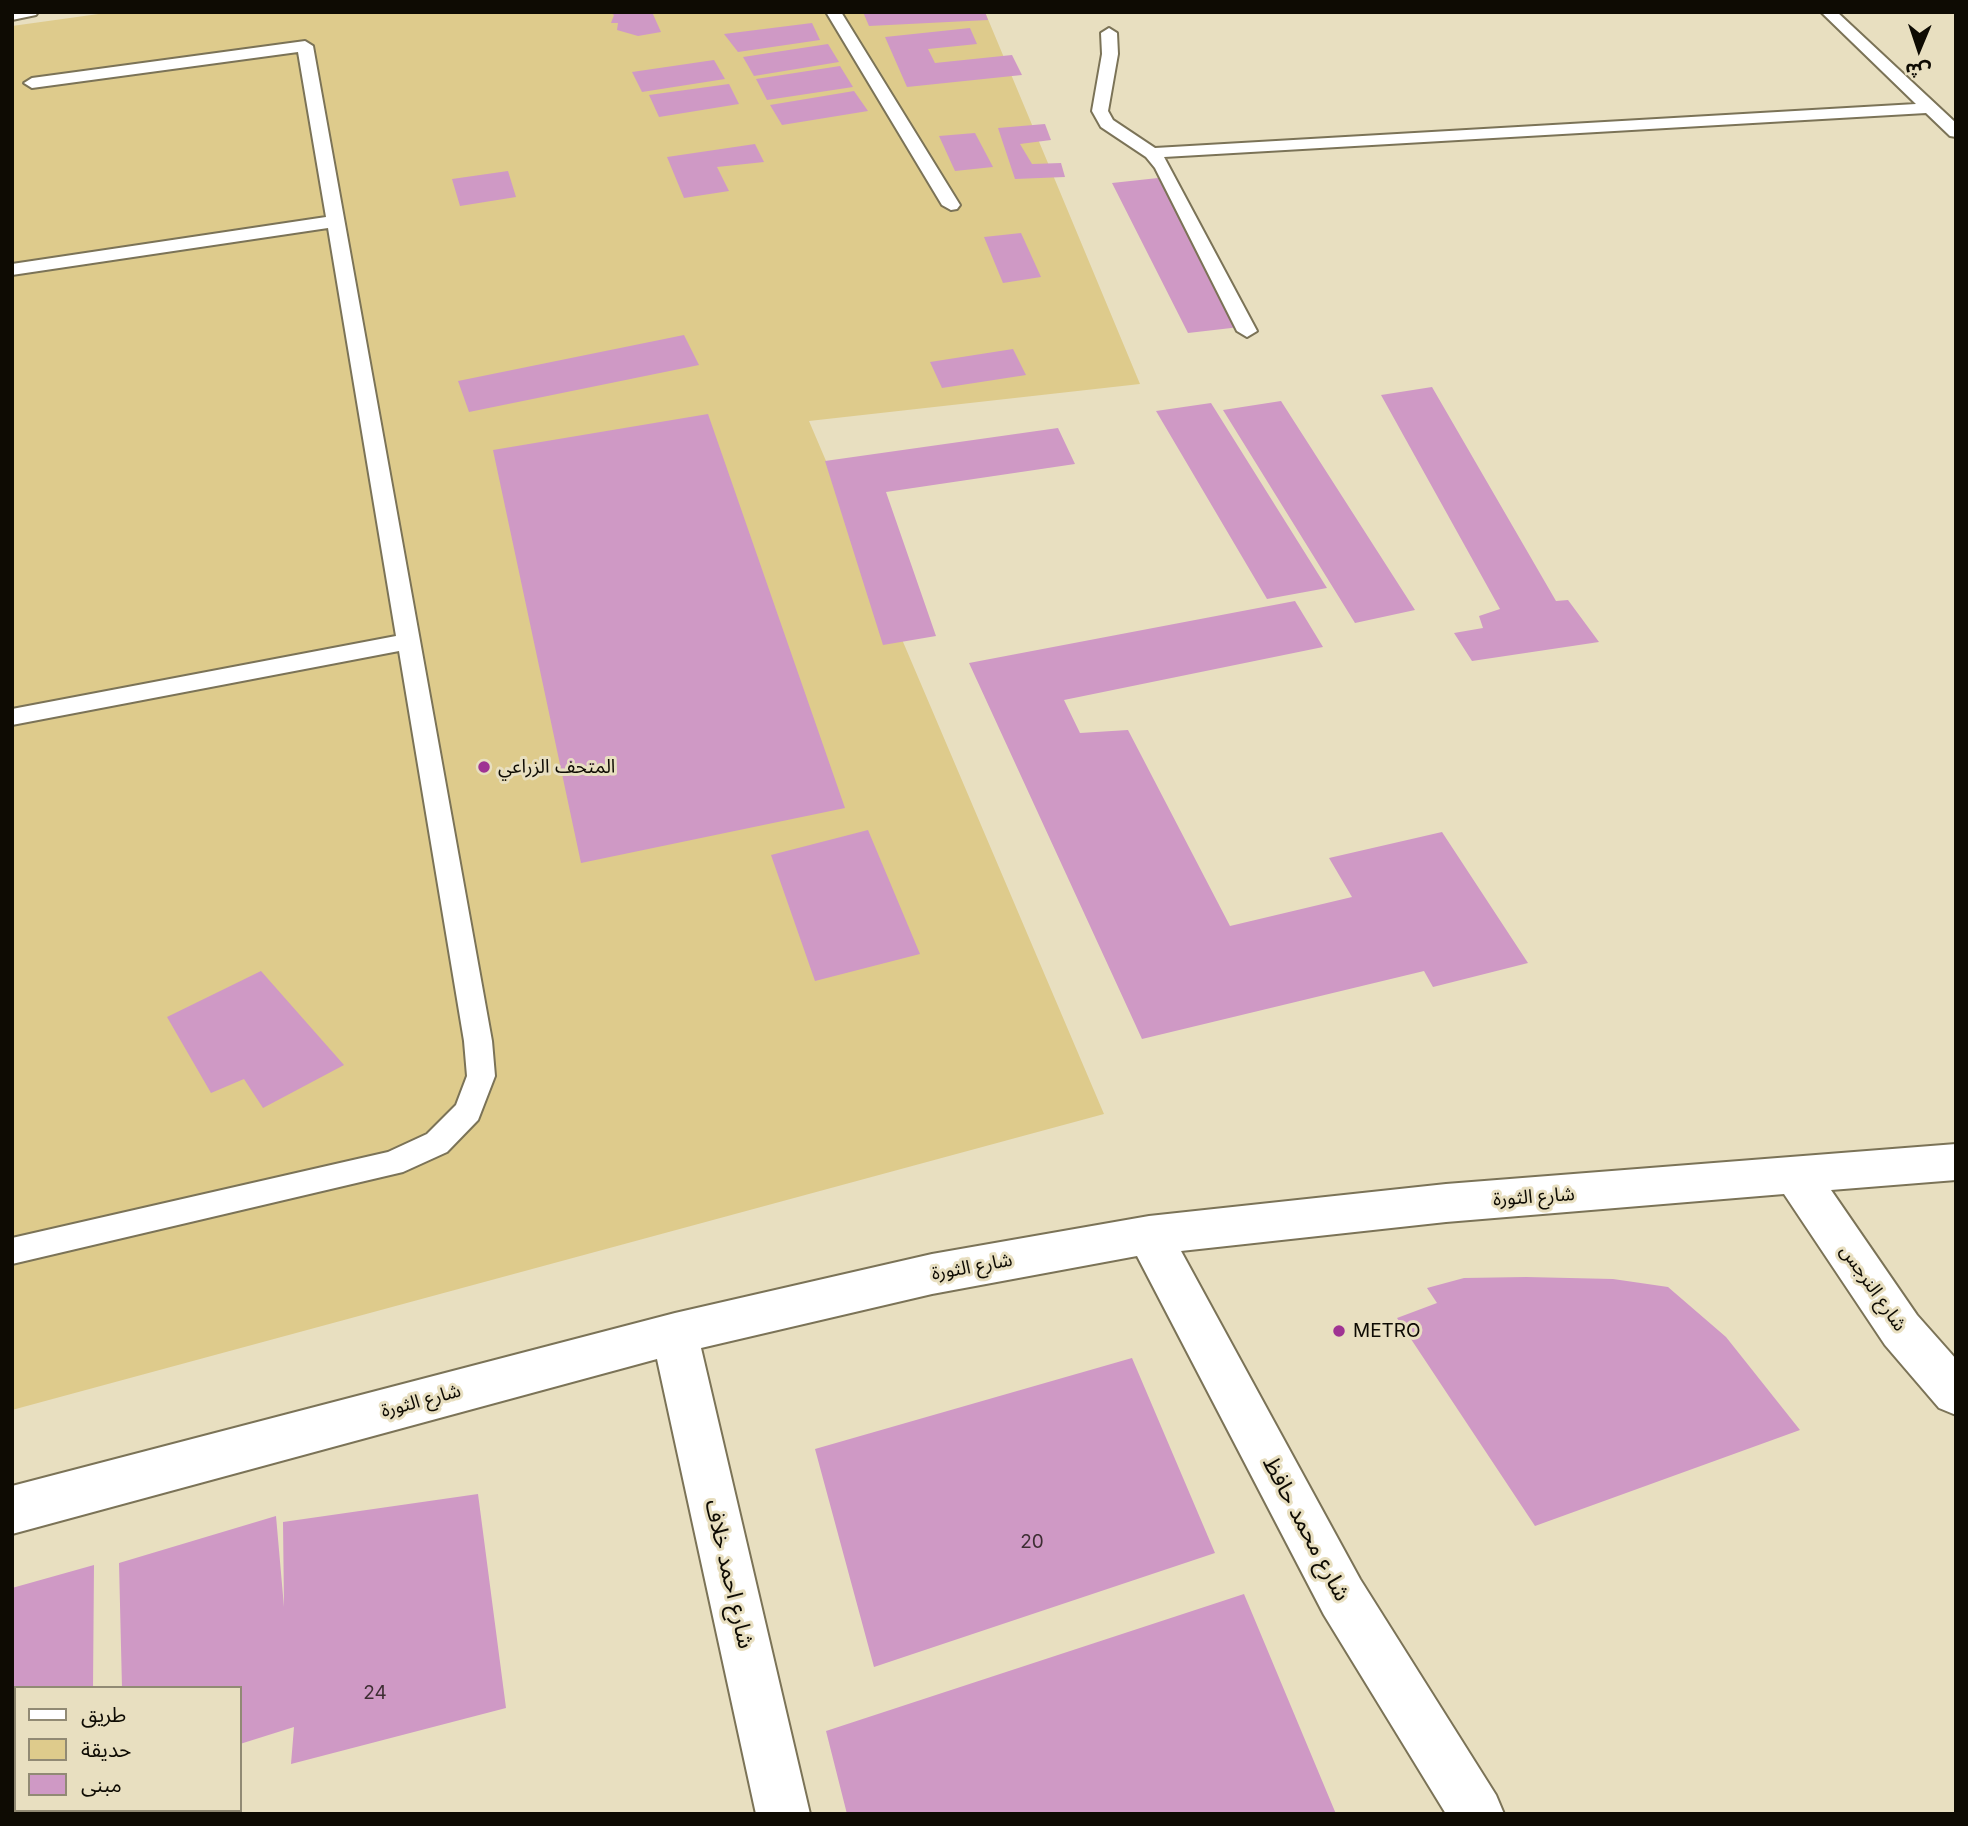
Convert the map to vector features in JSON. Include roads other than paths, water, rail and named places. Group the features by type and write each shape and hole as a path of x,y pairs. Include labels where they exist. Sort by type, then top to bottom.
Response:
{"street":[{"name":"شارع الثورة","path":"12,1510 675,1334 932,1274 1149,1235 1446,1203 1797,1177 1956,1162"},
{"name":"شارع النرجس","path":"1797,1177 1901,1330 1956,1393"},
{"name":"شارع محمد حافظ","path":"1149,1235 1342,1597 1477,1814"},
{"name":"شارع احمد خلاف","path":"675,1334 783,1814"}],"lane":[{"path":"12,15 31,12"},
{"path":"833,12 951,205"},
{"path":"1828,12 1956,132"},
{"path":"1109,33 1111,54 1100,111 1107,124 1152,153 1163,167 1247,331"},
{"path":"12,1251 393,1163 437,1143 468,1112 481,1076 478,1041 305,46 32,83"},
{"path":"1152,153 1930,108"},
{"path":"12,270 337,221"},
{"path":"12,717 409,641"}],"place":[{"name":"المتحف الزراعي","path":"484,767"},
{"name":"METRO","path":"1339,1331"}]}
